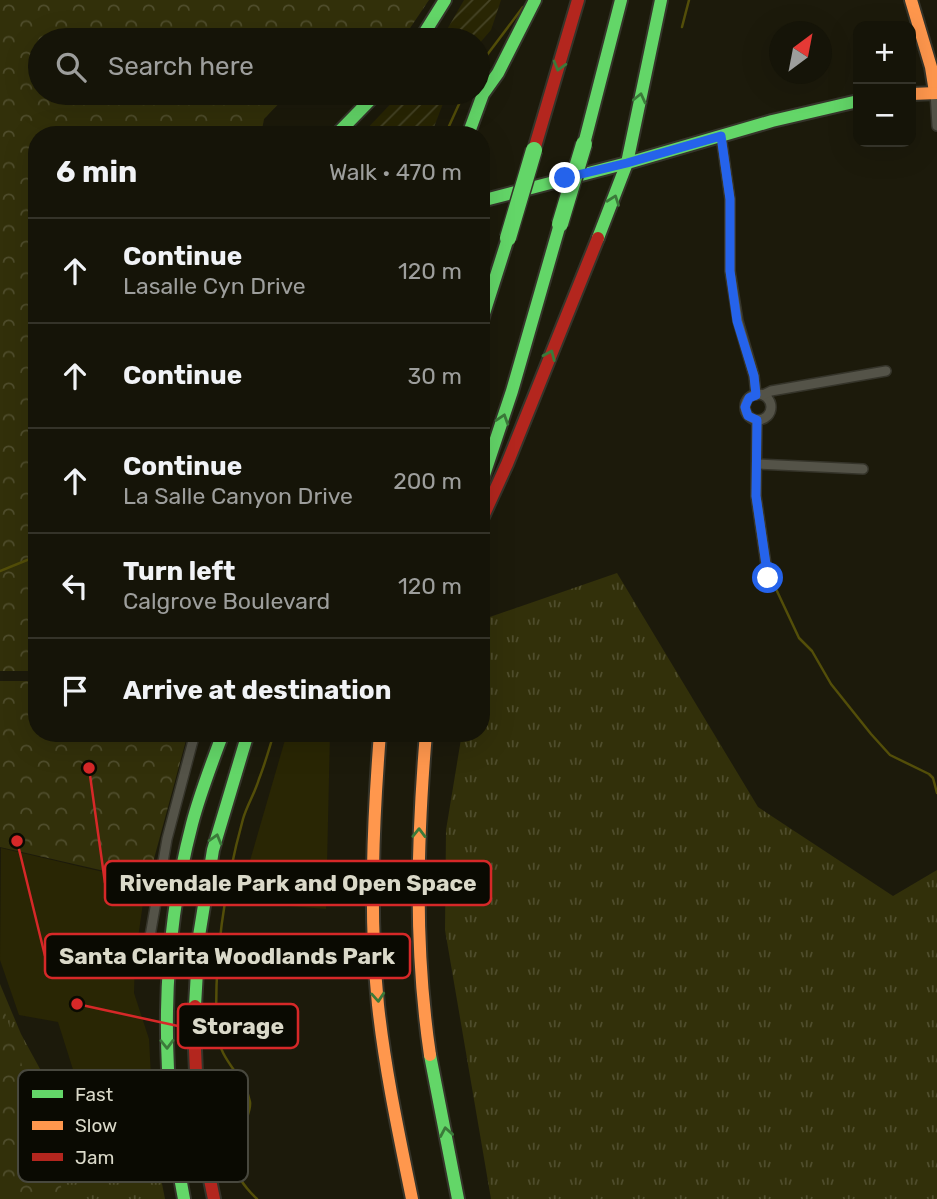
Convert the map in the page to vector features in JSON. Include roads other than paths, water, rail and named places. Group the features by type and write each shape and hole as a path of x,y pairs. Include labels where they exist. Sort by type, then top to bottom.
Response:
{"main road":[{"path":"428,28 445,0"},
{"path":"490,84 535,0"},
{"path":"490,295 578,0"},
{"path":"490,457 584,144 621,0"},
{"path":"490,501 600,237 627,163 661,0"},
{"path":"911,0 934,68 936,92 916,94"},
{"path":"490,198 627,163 806,111 853,102"},
{"path":"345,126 365,105"},
{"path":"471,126 479,105"},
{"path":"168,1070 168,976 188,839 220,742"},
{"path":"197,1070 195,979 202,905 213,849 245,742"},
{"path":"379,742 374,814 378,1004 412,1199"},
{"path":"425,742 420,801 418,919 424,1010 458,1199"}],"street":[{"path":"936,92 937,126"},
{"path":"721,136 730,199 730,271 737,321 760,395 770,403 771,408 766,417 757,420 748,416 745,407 749,398 760,395 771,391 886,371"},
{"path":"757,420 758,511 768,578"},
{"path":"757,464 863,469"},
{"path":"149,942 167,839 193,742"}],"waterway":[{"path":"682,27 689,0"},
{"path":"490,51 523,7"},
{"path":"449,126 459,105"},
{"path":"0,571 28,560"},
{"path":"776,589 799,638 812,651 831,684 890,755 933,778 937,793"},
{"path":"234,1070 222,1052 217,1031 217,978 222,924 245,814 271,742"},
{"path":"248,1093 248,1116"},
{"path":"243,1182 257,1199"}],"place":[{"name":"Rivendale Park and Open Space","path":"89,768"},
{"name":"Santa Clarita Woodlands Park","path":"17,841"},
{"name":"Storage","path":"77,1004"}]}
